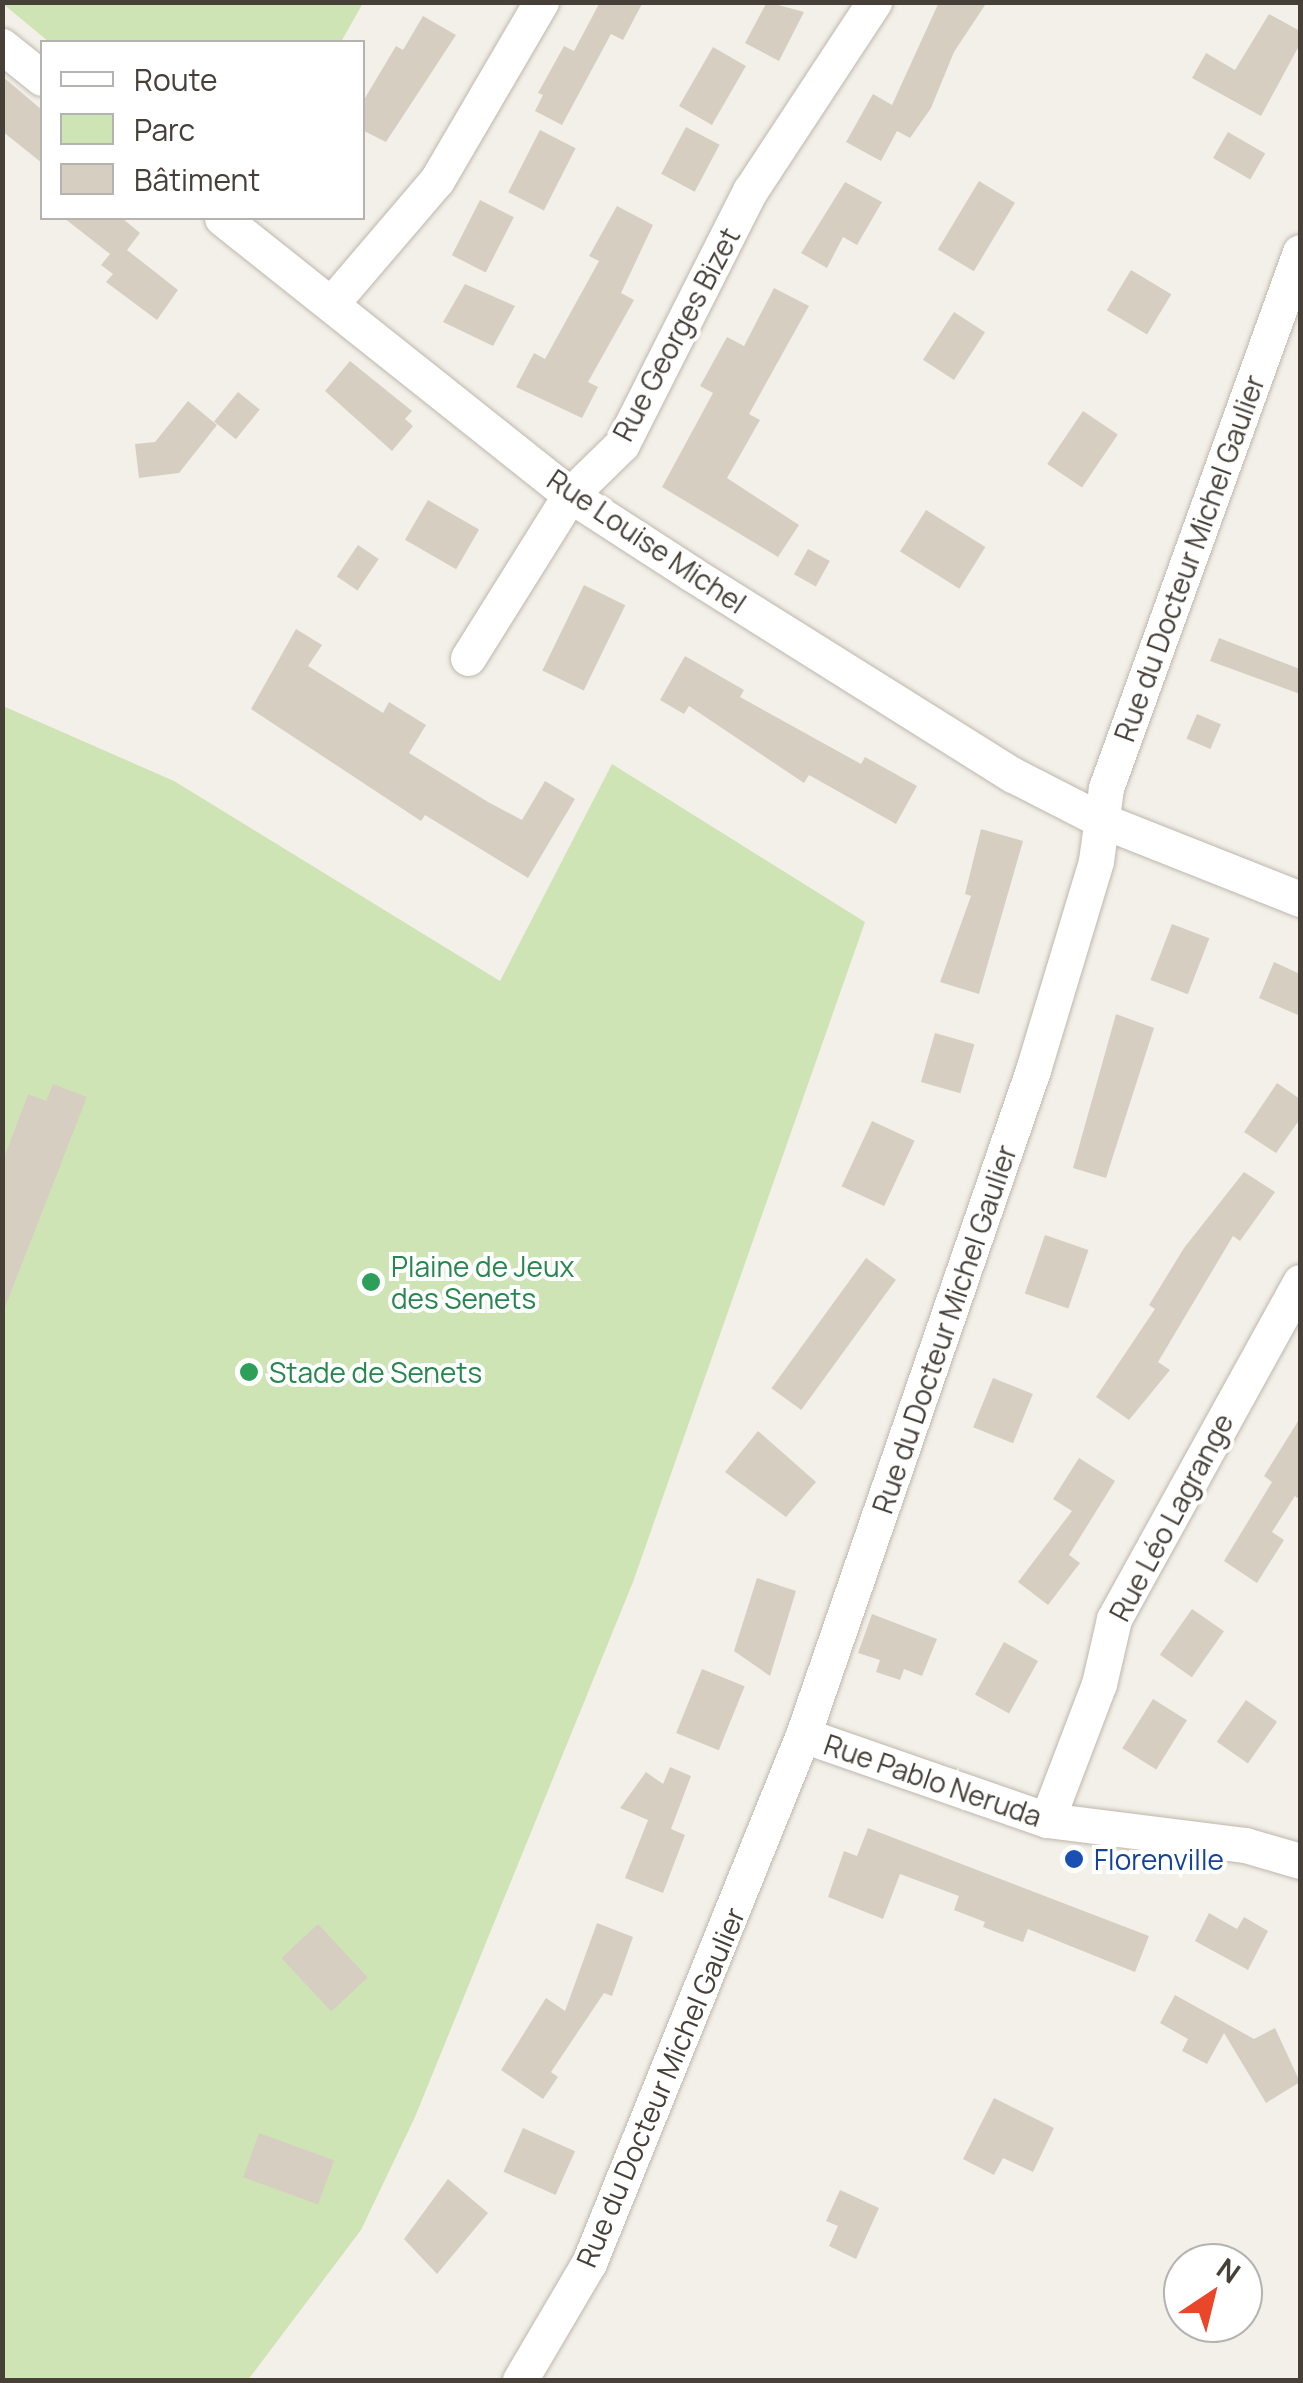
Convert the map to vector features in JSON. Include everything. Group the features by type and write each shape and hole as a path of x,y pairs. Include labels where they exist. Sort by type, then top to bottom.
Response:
{"street":[{"path":"331,304 437,180 541,2"},
{"name":"Rue Georges Bizet","path":"468,658 570,494 622,444 750,191 874,2"},
{"path":"2,46 40,76"},
{"name":"Rue Louise Michel","path":"225,220 570,494 1013,774 1102,821 1300,899"},
{"name":"Rue du Docteur Michel Gaulier","path":"520,2380 590,2263 803,1735 1033,1070 1102,821 1106,788 1286,338 1300,252"},
{"name":"Rue Léo Lagrange","path":"1047,1820 1100,1684 1114,1619 1300,1282"},
{"name":"Rue Pablo Neruda","path":"803,1735 1047,1820 1245,1846 1300,1861"}],"green space":[{"path":"2,3 363,3 342,40 47,40"},
{"name":"Plaine de Jeux des Senets","path":"3,706 174,781 500,981 612,764 865,922 633,1582 415,2117 361,2230 248,2380 3,2380"}],"building":[{"path":"600,2 643,2 623,40 611,34 562,125 535,111 543,95 538,93 564,46 574,51"},
{"path":"767,2 804,12 779,61 745,43"},
{"path":"939,2 987,2 954,52 931,108 910,138 897,131 881,161 846,142 873,94 892,105"},
{"path":"1269,14 1300,31 1300,44 1261,116 1192,78 1206,53 1235,70"},
{"path":"423,16 456,35 386,142 365,132 365,98 396,46 403,50"},
{"path":"713,47 746,66 712,125 679,106"},
{"path":"2,76 40,108 40,161 2,131"},
{"path":"686,127 720,145 695,192 661,174"},
{"path":"540,130 576,148 544,211 508,192"},
{"path":"1228,132 1265,154 1250,179 1213,158"},
{"path":"979,181 1015,203 974,271 938,250"},
{"path":"845,182 882,202 857,245 843,237 827,268 801,253"},
{"path":"480,200 514,217 486,272 452,255"},
{"path":"617,206 653,225 621,293 634,300 588,382 598,387 582,418 516,387 534,353 545,359 599,261 589,256"},
{"path":"67,220 124,220 140,233 127,250 178,290 157,320 106,282 113,274 101,265 110,254"},
{"path":"1131,270 1171,294 1147,334 1107,310"},
{"path":"465,284 515,306 493,346 443,322"},
{"path":"774,288 809,306 749,414 760,420 727,478 799,525 778,557 662,487 713,393 700,386 727,337 744,346"},
{"path":"954,312 985,332 954,380 923,360"},
{"path":"350,361 412,411 405,419 413,426 392,451 325,391"},
{"path":"238,392 260,410 236,439 214,422"},
{"path":"188,401 217,425 179,473 139,478 135,444 155,442"},
{"path":"1083,411 1118,434 1082,488 1047,464"},
{"path":"428,500 479,530 456,569 405,540"},
{"path":"926,510 985,547 959,589 900,552"},
{"path":"358,545 379,559 357,590 337,577"},
{"path":"808,549 830,561 816,586 794,574"},
{"path":"584,585 625,605 584,691 542,670"},
{"path":"296,629 322,645 308,666 383,713 389,702 426,725 409,753 488,802 522,820 545,781 575,799 528,878 425,815 421,821 251,709"},
{"path":"1219,638 1300,669 1300,694 1210,661"},
{"path":"685,656 744,690 740,697 861,764 865,757 917,786 896,824 809,775 804,783 689,706 684,714 660,700"},
{"path":"1197,714 1221,724 1210,749 1186,739"},
{"path":"981,829 1023,841 979,994 940,982 971,896 965,894"},
{"path":"1172,924 1209,938 1188,994 1150,980"},
{"path":"1274,962 1300,974 1300,1016 1259,998"},
{"path":"1116,1014 1154,1028 1106,1178 1073,1168"},
{"path":"935,1033 974,1044 960,1093 921,1082"},
{"path":"1277,1083 1300,1099 1300,1119 1276,1153 1244,1132"},
{"path":"53,1084 87,1097 2,1315 2,1163 28,1094 46,1101"},
{"path":"872,1121 915,1141 884,1206 842,1186"},
{"path":"1244,1172 1275,1192 1240,1241 1233,1236 1158,1362 1170,1370 1129,1420 1096,1397 1155,1309 1149,1305 1184,1248"},
{"path":"1045,1235 1088,1250 1068,1309 1025,1294"},
{"path":"866,1258 896,1280 801,1410 771,1388"},
{"path":"993,1378 1033,1394 1013,1443 973,1427"},
{"path":"1300,1418 1300,1500 1295,1496 1272,1532 1284,1540 1257,1583 1224,1561 1272,1482 1264,1476"},
{"path":"758,1431 816,1482 786,1517 725,1472"},
{"path":"1079,1458 1115,1481 1069,1555 1080,1563 1048,1605 1018,1582 1072,1511 1053,1499"},
{"path":"757,1578 796,1591 770,1676 734,1651"},
{"path":"1192,1609 1224,1631 1192,1677 1160,1655"},
{"path":"872,1614 937,1639 922,1676 904,1669 900,1680 876,1672 880,1660 858,1653"},
{"path":"1004,1642 1038,1661 1009,1713 975,1694"},
{"path":"702,1669 745,1686 719,1750 676,1733"},
{"path":"1153,1699 1187,1720 1156,1769 1122,1748"},
{"path":"1246,1700 1277,1722 1248,1764 1217,1742"},
{"path":"670,1767 691,1776 671,1829 685,1835 663,1893 625,1878 648,1820 620,1808 646,1772 663,1784"},
{"path":"868,1828 1149,1936 1135,1972 1028,1929 1023,1942 983,1927 985,1922 954,1910 959,1896 900,1874 883,1919 828,1897 844,1851 857,1856"},
{"path":"1209,1913 1237,1929 1244,1917 1268,1931 1248,1970 1195,1941"},
{"path":"597,1923 633,1937 612,1996 604,1993 551,2072 558,2077 543,2099 501,2070 546,1998 565,2011"},
{"path":"318,1924 368,1977 331,2011 281,1958"},
{"path":"1175,1995 1254,2039 1275,2028 1300,2082 1266,2103 1224,2033 1207,2064 1182,2051 1188,2039 1160,2023"},
{"path":"994,2098 1054,2128 1033,2172 1003,2158 994,2175 963,2159"},
{"path":"523,2128 575,2151 556,2195 503,2172"},
{"path":"259,2133 334,2160 318,2205 243,2177"},
{"path":"448,2179 488,2213 437,2274 404,2239"},
{"path":"840,2190 879,2208 856,2259 829,2246 838,2226 826,2221"}],"place":[{"name":"Plaine de Jeux des Senets","path":"371,1282"},
{"name":"Stade de Senets","path":"249,1372"},
{"name":"Florenville","path":"1074,1859"}]}
